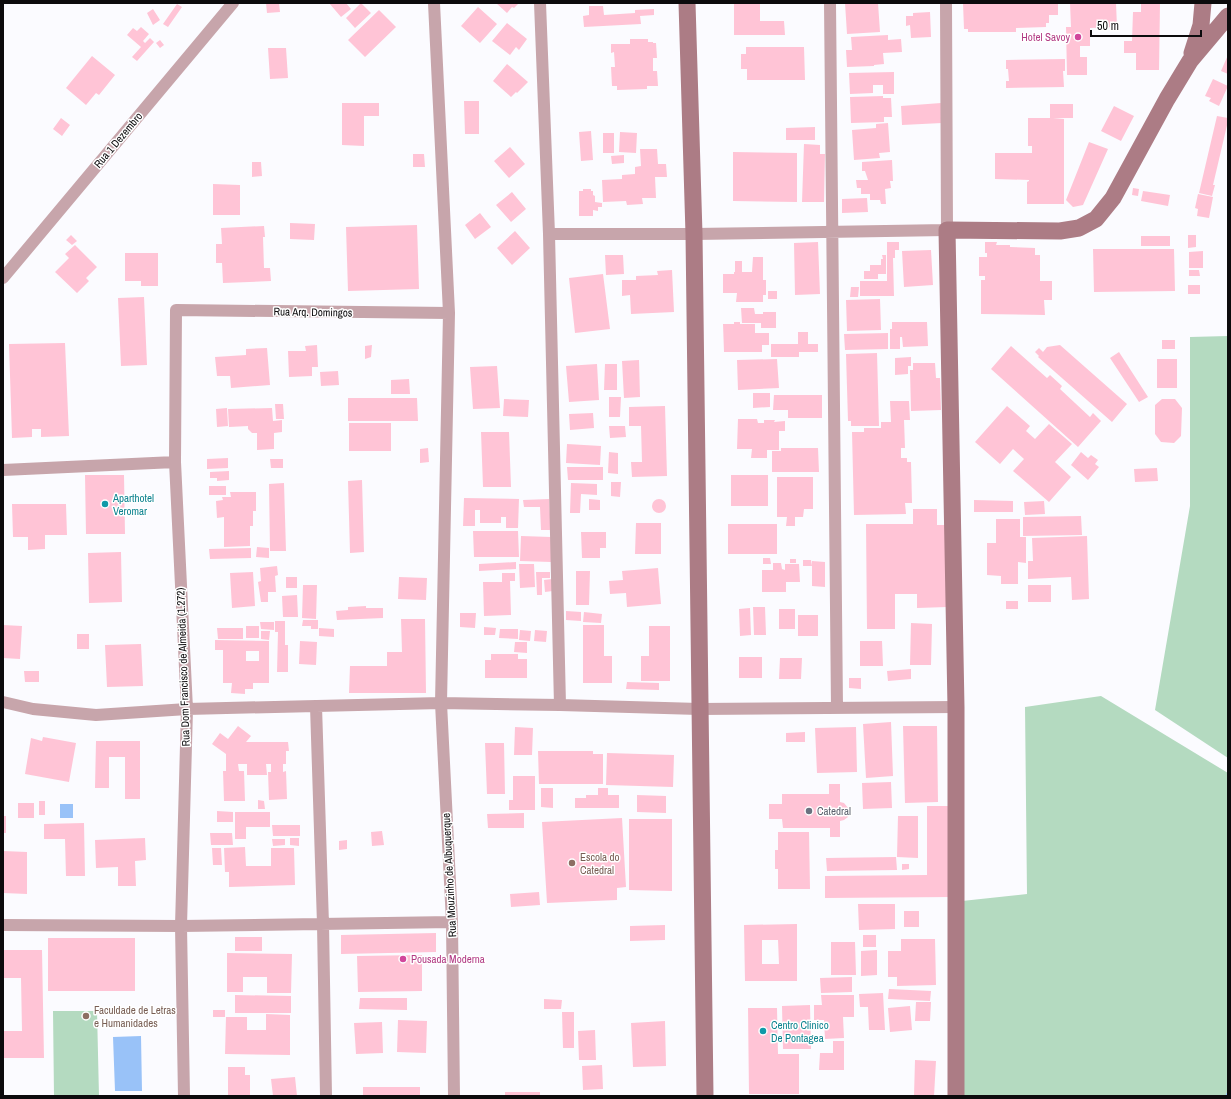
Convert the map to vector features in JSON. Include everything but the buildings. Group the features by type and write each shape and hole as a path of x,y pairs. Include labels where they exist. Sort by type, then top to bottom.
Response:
{"street":[{"name":"Rua 1 Dezembro","path":"3,278 233,3"},
{"name":"Rua Mouzinho de Albuquerque","path":"434,3 449,313 441,703 452,922 454,1096"},
{"path":"540,3 549,234 560,705"},
{"path":"687,3 694,234 705,1096"},
{"path":"830,3 837,708"},
{"path":"946,3 947,230 956,706 956,1096"},
{"path":"1190,61 1201,25 1203,3"},
{"path":"549,234 694,234 947,230 1060,231 1079,228 1096,219 1113,198 1167,99 1190,61 1228,16"},
{"name":"Rua Arq. Domingos","path":"176,310 449,313"},
{"name":"Rua Dom Francisco de Almeida (1.272)","path":"176,310 175,462 187,709 181,926 184,1096"},
{"path":"3,470 175,462"},
{"path":"3,702 33,709 96,715 187,709 441,703 699,709 956,706"},
{"path":"316,706 323,924 326,1096"},
{"path":"3,925 181,926 452,922"}],"green space":[{"path":"1228,336 1228,758 1155,710 1190,506 1190,337"},
{"path":"1101,696 1228,773 1228,1096 963,1096 962,901 1027,894 1025,707"},
{"path":"53,1011 97,1011 99,1096 54,1096"}],"water":[{"path":"60,804 73,804 73,818 60,818"},
{"path":"141,1036 142,1091 115,1091 113,1037"}],"place":[{"name":"Hotel Savoy","path":"1078,37"},
{"name":"Aparthotel Veromar","path":"105,504"},
{"name":"Catedral","path":"809,811"},
{"name":"Escola do Catedral","path":"572,863"},
{"name":"Pousada Moderna","path":"403,959"},
{"name":"Faculdade de Letras e Humanidades","path":"86,1016"},
{"name":"Centro Clinico De Pontagea","path":"763,1031"}]}
